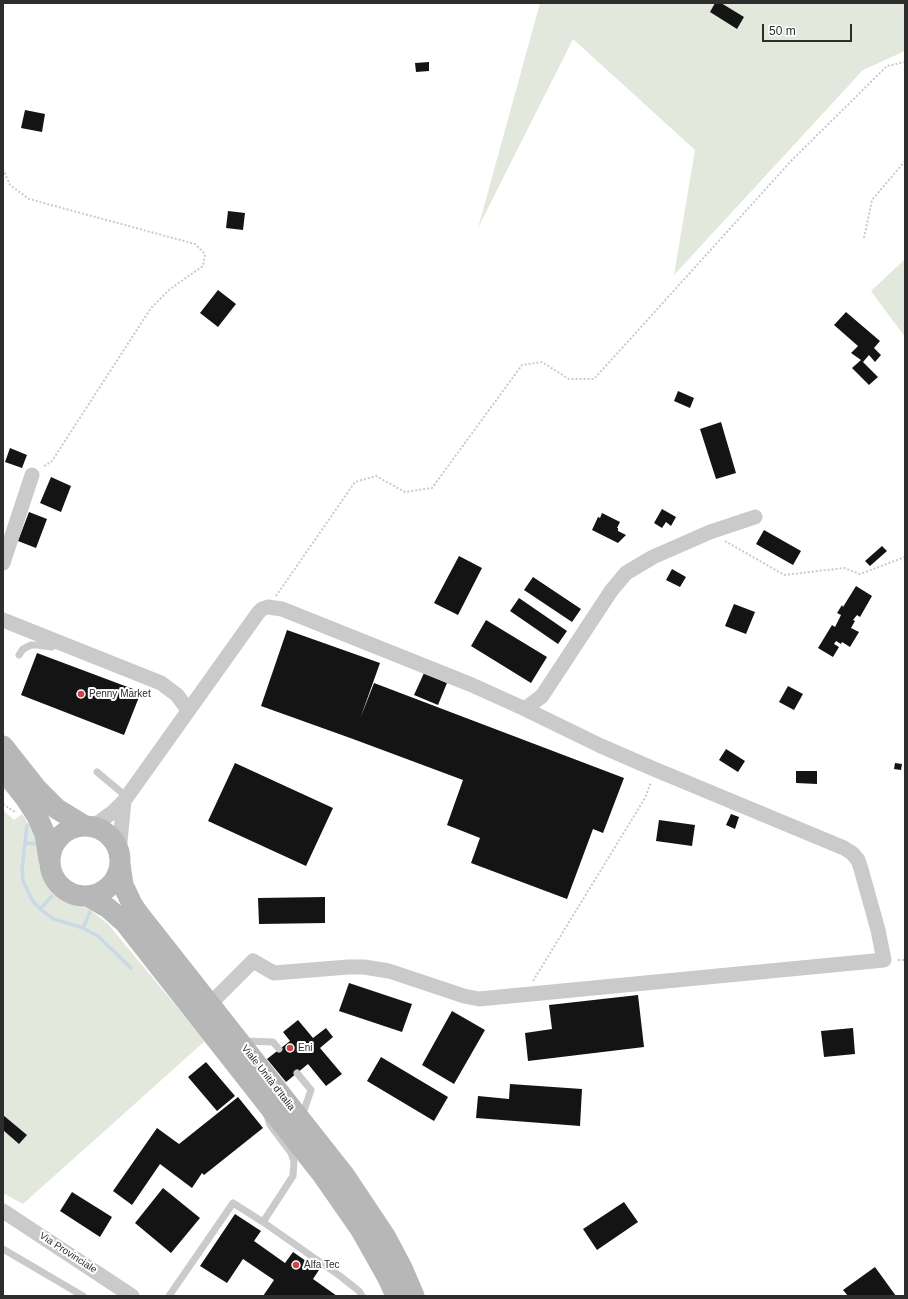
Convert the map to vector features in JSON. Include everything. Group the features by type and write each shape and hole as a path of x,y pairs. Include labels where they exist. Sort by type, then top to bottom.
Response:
{"main road":[{"name":"Viale Unità d'Italia","path":"3,746 37,789 57,809 88,826 101,830 115,842 123,885 132,904 240,1041 364,1203 399,1261 414,1296"},
{"name":"Viale Unità d'Italia","path":"3,770 26,799 42,826 45,834 52,874 58,884 66,891 77,896 89,897 108,908 125,923 345,1205 375,1253 396,1296"},
{"path":"50,862 51,851 56,841 64,833 74,828 88,826"},
{"path":"89,897 100,893 110,886 117,876 119,857"}],"street":[{"path":"3,563 32,475"},
{"path":"525,709 542,696 611,590 626,573 653,557 710,532 754,517"},
{"path":"88,826 113,812 125,799 258,613 268,606 275,607 296,614 472,686 525,709 601,746 844,848 852,853 858,860 878,930 884,960 479,999 464,996 388,971 348,967 274,972 253,961 210,1004"},
{"path":"3,620 161,683 177,695 188,710"},
{"path":"119,857 125,799"},
{"name":"Via Provinciale","path":"3,1211 132,1296"}],"lane":[{"path":"19,655 23,649 30,645 37,644 52,647 57,641"},
{"path":"97,772 125,799"},
{"path":"240,1041 273,1042 279,1049"},
{"path":"297,1073 311,1090 301,1120"},
{"path":"263,1222 292,1176 294,1161 291,1153 270,1125 267,1118 267,1105"},
{"path":"169,1296 233,1203 263,1222 340,1276 359,1291 362,1296"},
{"path":"3,1249 83,1296"}],"path":[{"path":"268,606 355,482 376,476 405,492 432,488 522,365 542,362 569,379 594,379 791,161 887,66 905,62"},
{"path":"864,238 872,200 905,161"},
{"path":"3,169 10,185 30,199 194,244 205,254 203,266 170,288 151,308 52,461 32,475"},
{"path":"710,532 784,575 844,568 860,574 905,557"},
{"path":"525,994 645,798 654,769"}],"shaded area":[{"path":"540,3 905,3 905,51 863,70 674,275 695,150 573,39 478,228"},
{"path":"905,259 905,337 871,291"},
{"path":"3,810 14,820 22,814 42,844 43,860 48,876 58,889 93,912 108,924 205,1041 23,1204 3,1193"}],"building":[{"path":"715,3 721,3 744,17 737,29 710,12"},
{"path":"429,62 429,71 416,72 415,63"},
{"path":"25,110 45,114 42,132 21,128"},
{"path":"228,211 245,213 243,230 226,228"},
{"path":"218,290 236,304 218,327 200,313"},
{"path":"846,312 880,341 874,348 881,355 875,362 869,355 863,362 878,377 869,385 852,368 861,360 851,353 858,346 834,325"},
{"path":"678,391 694,398 690,408 674,401"},
{"path":"721,422 736,473 716,479 700,429"},
{"path":"10,448 27,455 22,468 5,462"},
{"path":"51,477 71,486 61,512 40,503"},
{"path":"662,509 676,517 671,526 666,522 662,528 654,523"},
{"path":"29,512 47,519 36,548 18,541"},
{"path":"602,513 620,522 617,528 618,531 626,535 618,543 592,530 598,517 600,518"},
{"path":"764,530 801,551 793,565 756,544"},
{"path":"882,546 887,551 870,566 865,561"},
{"path":"459,556 482,568 458,615 434,603"},
{"path":"672,569 686,577 680,587 666,580"},
{"path":"533,577 581,609 572,622 524,590"},
{"path":"856,586 872,596 860,617 857,615 853,620 855,621 851,628 859,632 850,647 842,642 841,644 836,641 834,644 839,647 833,657 818,648 832,625 835,627 841,615 837,613 842,605 843,607"},
{"path":"519,598 567,631 558,644 510,611"},
{"path":"734,604 755,612 746,634 725,626"},
{"path":"486,620 547,657 531,683 471,646"},
{"path":"287,630 380,663 360,719 374,683 624,778 603,833 593,829 567,899 471,863 480,838 447,825 463,780 261,706"},
{"name":"Penny Market","path":"37,653 141,692 124,735 21,695"},
{"path":"424,673 447,683 438,705 414,695"},
{"path":"788,686 803,694 794,710 779,702"},
{"path":"726,749 745,761 738,772 719,760"},
{"path":"235,763 333,808 306,866 208,821"},
{"path":"895,763 902,764 901,770 894,769"},
{"path":"796,771 817,771 817,784 796,783"},
{"path":"731,814 739,817 735,829 726,825"},
{"path":"659,820 695,825 692,846 656,841"},
{"path":"325,897 325,923 259,924 258,898"},
{"path":"349,983 412,1004 402,1032 339,1011"},
{"path":"638,995 644,1047 528,1061 525,1033 552,1029 549,1005"},
{"path":"452,1011 485,1030 454,1084 422,1065"},
{"path":"298,1020 313,1038 326,1028 333,1037 320,1048 342,1074 326,1086 308,1064 286,1082 267,1059 290,1041 283,1032"},
{"path":"853,1028 855,1054 824,1057 821,1031"},
{"path":"381,1057 448,1097 434,1121 367,1081"},
{"path":"206,1062 235,1096 217,1111 188,1077"},
{"path":"510,1084 582,1089 580,1126 476,1118 478,1096 509,1099"},
{"path":"238,1097 263,1128 204,1175 202,1173 192,1188 160,1164 132,1205 113,1191 157,1128 179,1144"},
{"path":"3,1115 27,1135 19,1144 3,1130"},
{"path":"163,1188 200,1218 171,1253 135,1223"},
{"path":"72,1192 112,1217 100,1237 60,1211"},
{"path":"624,1202 638,1222 597,1250 583,1229"},
{"path":"235,1214 261,1231 254,1241 285,1263 293,1252 319,1270 313,1279 337,1296 263,1296 274,1280 243,1259 227,1283 200,1266"},
{"path":"875,1267 896,1296 848,1296 843,1290"}],"waterway":[{"path":"27,825 22,868 23,881 32,900 40,909 54,919 83,928 99,937 131,968"},
{"path":"25,843 40,844"},
{"path":"40,909 52,896"},
{"path":"83,928 90,912"}],"place":[{"name":"Penny Market","path":"81,694"},
{"name":"Eni","path":"290,1048"},
{"name":"Alfa Tec","path":"296,1265"}]}
